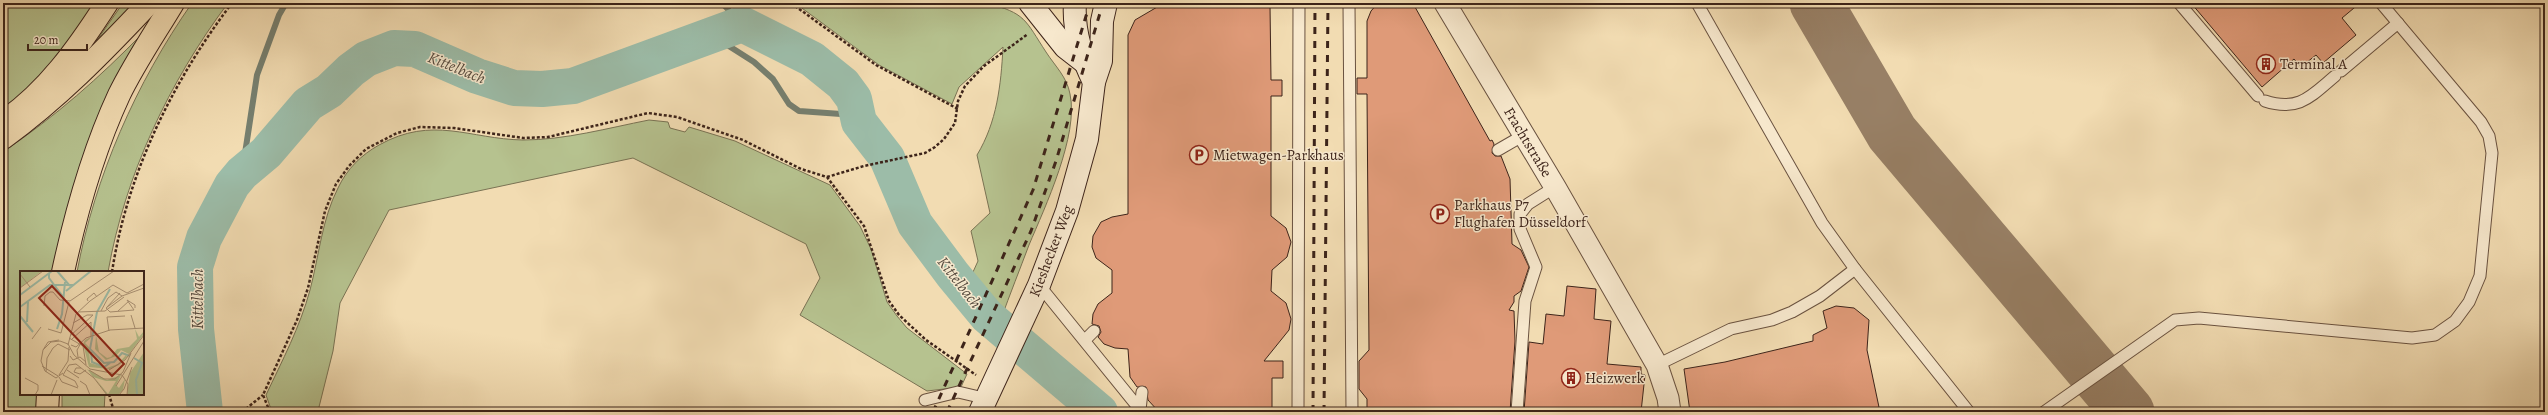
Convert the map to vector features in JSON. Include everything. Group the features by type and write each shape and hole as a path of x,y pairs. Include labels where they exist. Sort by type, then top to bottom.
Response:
{"highway":[{"path":"3,122 42,88 76,51 106,3"},
{"path":"3,138 39,113 103,52 149,3"},
{"path":"63,271 74,222 98,146 120,95 173,3"},
{"path":"47,412 48,395"}],"street":[{"path":"1030,3 1065,47 1083,61"},
{"path":"1075,3 1074,14 1083,61 1094,82"},
{"name":"Frachtstraße","path":"1445,3 1555,187 1657,366 1668,398 1670,412"},
{"name":"Kieshecker Weg","path":"988,402 1004,361 1039,285 1067,211 1082,163 1094,82 1101,61 1101,9"}],"lane":[{"path":"1298,412 1299,3"},
{"path":"1349,3 1352,412"},
{"path":"1697,3 1822,223 1855,269 1969,412"},
{"path":"2178,3 2262,98 2283,106 2297,105 2338,74 2398,23"},
{"path":"2044,412 2175,320 2199,318 2412,338 2435,335 2455,321 2469,302 2480,276 2492,147 2489,136 2481,122 2382,3"},
{"path":"1498,150 1524,135"},
{"path":"1517,412 1519,313 1536,267 1520,229 1520,214 1528,204 1555,187"},
{"path":"1657,366 1731,329 1772,320 1792,312 1820,296 1855,269"},
{"path":"1039,285 1141,411"},
{"path":"1085,340 1094,331"},
{"path":"925,400 958,392 988,402"},
{"path":"1141,411 1142,392"}],"path":[{"path":"112,271 118,232 144,157 168,101 210,32 232,3"},
{"path":"791,3 876,65 958,109"},
{"path":"1390,3 1392,7"},
{"path":"243,411 263,395 297,320 308,288 325,211 336,184 349,166 366,149 397,133 420,127 454,128 523,138 548,137 648,113 677,117 743,140 801,169 827,177 864,166 926,153 944,139 955,123 958,101 965,86 984,66 1031,32"},
{"path":"827,177 864,226 890,301 899,315 988,402"},
{"path":"109,395 114,412"},
{"path":"263,395 270,412"}],"green space":[{"path":"3,3 99,3 69,47 3,112"},
{"path":"123,3 136,3 88,53"},
{"path":"192,3 228,3 187,65 152,131 126,200 108,271 77,271 95,201 120,132 153,65"},
{"path":"795,3 986,3 1009,10 1023,19 1060,72 1066,82 1070,94 1070,130 1059,171 1001,319 968,283 978,261 971,231 990,213 977,155 989,130 997,103 1003,47 959,87 952,104 879,65"},
{"path":"144,32 94,127 62,228 54,271 20,271 20,395 41,395 41,412 3,412 3,152 59,110 110,65"},
{"path":"649,120 668,122 670,128 685,132 689,127 735,141 830,185 860,226 871,249 887,302 907,328 967,374 961,387 927,391 800,315 820,278 806,244 633,158 389,210 340,303 333,351 319,407 320,412 272,412 266,395 290,344 306,304 328,212 342,181 355,163 366,153 398,136 417,131 451,131 504,139 523,140 555,138"},
{"path":"62,395 105,395 104,412 62,412"}],"building":[{"name":"Mietwagen-Parkhaus","path":"1164,3 1269,3 1270,6 1271,80 1282,80 1282,96 1271,96 1271,216 1286,228 1291,242 1287,257 1272,270 1271,291 1286,303 1291,319 1289,330 1264,361 1283,361 1283,378 1272,378 1272,412 1159,412 1148,400 1146,387 1137,387 1130,377 1128,349 1115,348 1104,344 1098,337 1101,332 1099,326 1092,324 1093,314 1098,304 1112,293 1112,270 1096,258 1092,247 1093,236 1101,222 1112,217 1128,214 1128,35 1135,20"},
{"name":"Parkhaus P7 Flughafen Düsseldorf","path":"1378,3 1410,3 1415,7 1490,141 1492,140 1494,144 1492,153 1495,156 1501,156 1510,179 1512,244 1521,250 1529,267 1521,291 1514,296 1514,302 1509,310 1514,311 1515,341 1510,412 1367,412 1367,399 1359,389 1359,361 1369,350 1367,94 1357,94 1357,78 1367,78 1367,21 1371,11"},
{"name":"Terminal A","path":"2191,3 2360,3 2342,18 2356,35 2323,63 2316,55 2301,67 2294,59 2262,87"},
{"name":"Heizwerk","path":"1567,286 1596,289 1594,319 1611,321 1607,364 1641,367 1641,374 1645,375 1641,412 1524,412 1529,342 1543,344 1546,314 1564,316"},
{"path":"1836,306 1854,308 1869,320 1867,350 1880,412 1690,412 1684,369 1725,362 1813,341 1813,335 1827,328 1823,311"}],"waterway":[{"name":"Kittelbach","path":"242,173 257,75 279,15 286,3"},
{"name":"Kittelbach","path":"722,3 742,24"},
{"name":"Kittelbach","path":"205,412 196,329 195,267 204,238 232,185 242,173 266,153 308,104 329,91 351,70 366,59 394,48 415,49 477,76 514,88 542,89 573,86 742,24 812,59 843,84 854,99 859,122 887,158 915,224 953,275 987,316 1100,412"},
{"name":"Kittelbach","path":"710,34 754,62 773,79 789,104 799,111 841,114 859,122"}],"taxiway":[{"path":"1816,3 1892,133 2128,412"}],"railway":[{"path":"933,412 1033,190 1090,3"},
{"path":"947,412 1031,231 1056,161 1103,3"},
{"path":"1313,412 1315,3"},
{"path":"1324,412 1328,3"}],"place":[{"name":"Terminal A","path":"2266,64"},
{"name":"Mietwagen-Parkhaus","path":"1199,155"},
{"name":"Parkhaus P7 Flughafen Düsseldorf","path":"1440,214"},
{"name":"Heizwerk","path":"1571,378"}]}
